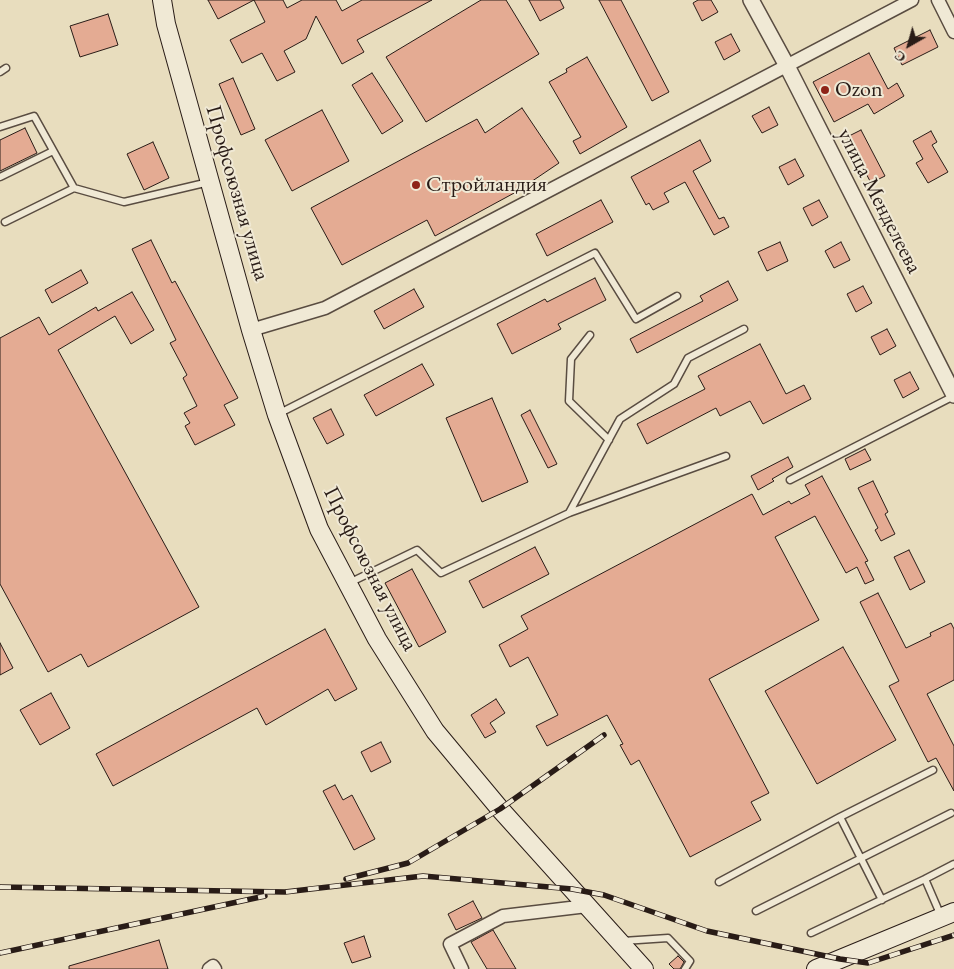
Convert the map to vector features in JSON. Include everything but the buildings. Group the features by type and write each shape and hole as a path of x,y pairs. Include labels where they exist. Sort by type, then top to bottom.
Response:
{"main road":[{"name":"Профсоюзная улица","path":"162,0 166,24 251,330 277,415 319,528 377,639 435,731 500,809 644,969"},
{"path":"816,969 948,915"}],"street":[{"name":"улица Менделеева","path":"751,0 787,66 954,395"},
{"path":"251,330 325,308 912,0"},
{"path":"938,0 954,32"},
{"path":"462,969 450,944 503,916 587,906"},
{"path":"209,969 213,966 215,969"}],"lane":[{"path":"0,127 34,116 74,188"},
{"path":"0,177 53,151"},
{"path":"4,222 74,188 124,202 211,181"},
{"path":"277,415 595,253 636,319 677,296"},
{"path":"569,513 620,419 674,384 688,358 744,329"},
{"path":"590,335 571,358 569,401 609,440"},
{"path":"790,480 954,395"},
{"path":"348,584 417,550 441,572 569,513 726,456"},
{"path":"719,882 933,770"},
{"path":"756,911 951,813"},
{"path":"840,817 882,900"},
{"path":"811,932 882,900 954,864"},
{"path":"925,879 948,915"},
{"path":"619,941 668,938 690,961 684,969"}],"railway":[{"path":"346,879 408,863 500,809 604,735"},
{"path":"0,887 285,892 423,876 572,889 604,895 707,931 840,959 868,963 954,935"},
{"path":"0,953 265,896"}],"place":[{"name":"Ozon","path":"825,90"},
{"name":"Стройландия","path":"416,185"}]}
